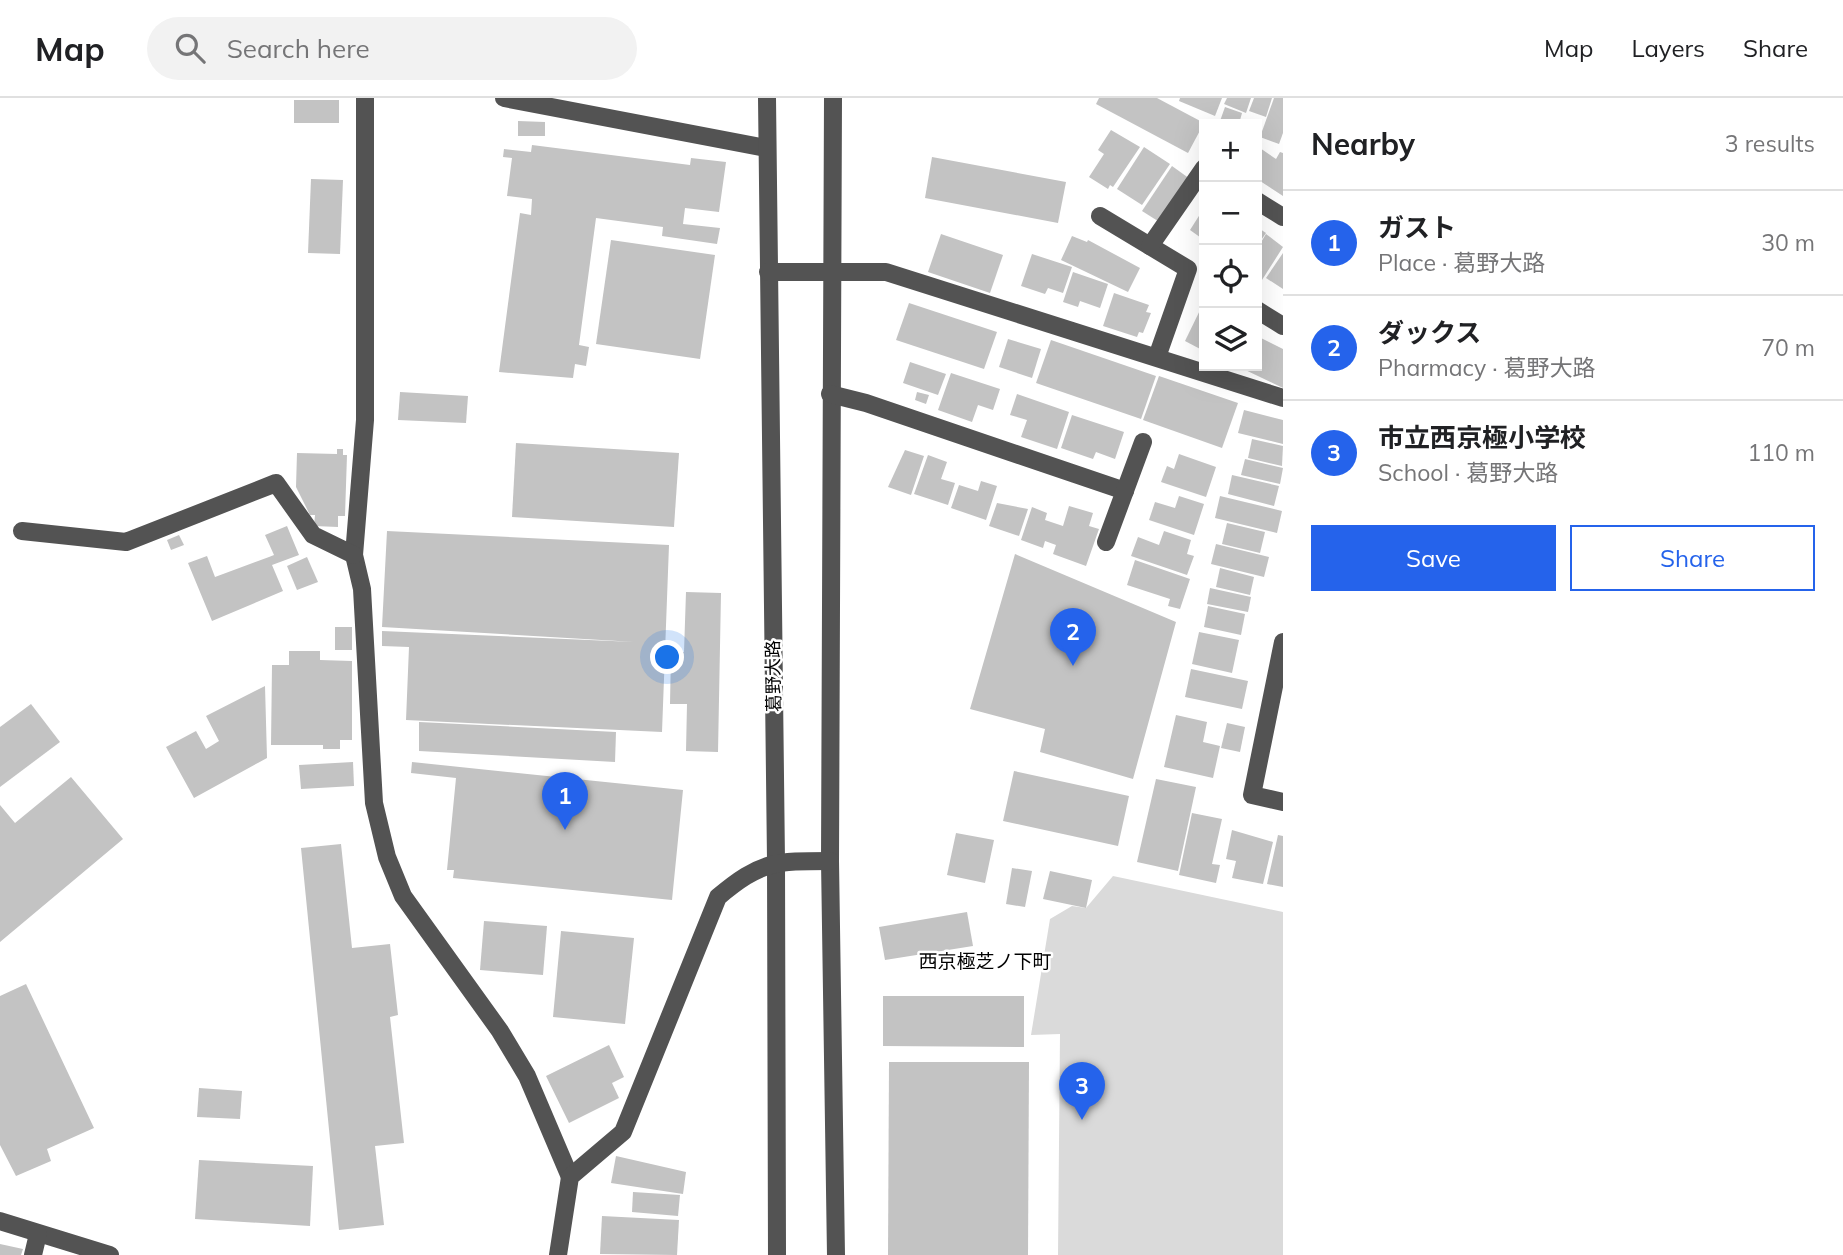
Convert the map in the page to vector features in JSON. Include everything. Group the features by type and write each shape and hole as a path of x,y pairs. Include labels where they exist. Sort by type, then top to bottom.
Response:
{"street":[{"path":"365,98 365,420 354,555 362,589 374,803 387,857 403,896 464,979 520,1065 570,1177 558,1255"},
{"path":"504,98 766,148"},
{"name":"葛野大路","path":"767,98 776,861 777,1255"},
{"path":"833,98 830,269 830,861 836,1255"},
{"path":"1150,246 1199,175"},
{"path":"1262,204 1283,217"},
{"path":"1100,216 1199,276"},
{"path":"768,272 830,269 886,272 1283,398"},
{"path":"1157,358 1188,269"},
{"path":"1262,313 1283,326"},
{"path":"830,394 866,403 1125,491"},
{"path":"1106,542 1143,442"},
{"path":"22,531 125,542 276,483 313,535 354,555"},
{"path":"1283,642 1252,795 1283,802"},
{"path":"570,1177 622,1132 718,897 739,880 776,861 830,861"},
{"path":"0,1221 110,1255"},
{"path":"33,1255 38,1234"}],"shaded area":[{"path":"1113,876 1283,912 1283,1255 1058,1255 1060,1034 1031,1035 1050,919 1072,906 1086,908"}],"building":[{"path":"1099,98 1157,98 1199,120 1199,132 1188,153 1096,104"},
{"path":"1180,98 1222,98 1215,116 1179,101"},
{"path":"1227,98 1251,98 1246,113 1224,104"},
{"path":"1254,98 1272,98 1266,117 1249,111"},
{"path":"1274,98 1283,98 1283,133 1279,144 1262,138"},
{"path":"294,100 339,100 339,123 294,123"},
{"path":"1225,107 1242,113 1240,119 1221,119"},
{"path":"518,121 545,122 545,136 518,136"},
{"path":"1111,130 1140,147 1113,187 1110,185 1108,189 1089,177 1104,154 1098,150"},
{"path":"532,145 690,165 691,158 726,162 719,212 685,208 683,224 720,228 717,244 662,236 663,227 596,218 579,345 589,347 586,366 575,364 573,378 499,372 520,213 531,215 532,199 507,196 512,158 503,157 504,149 531,152"},
{"path":"1144,147 1170,164 1142,205 1117,189"},
{"path":"1262,149 1276,159 1280,152 1283,153 1283,196 1262,182"},
{"path":"932,157 1066,182 1058,223 925,198"},
{"path":"1172,166 1190,179 1161,223 1142,211"},
{"path":"311,179 343,180 340,254 308,253"},
{"path":"1199,216 1199,236 1190,230"},
{"path":"941,234 1003,255 990,293 928,272"},
{"path":"1266,234 1283,247 1262,280 1262,245"},
{"path":"1072,236 1087,242 1088,240 1140,268 1128,292 1061,260"},
{"path":"611,240 715,255 700,359 596,344"},
{"path":"1283,253 1283,289 1266,278"},
{"path":"1032,254 1072,267 1063,293 1048,288 1045,294 1021,286"},
{"path":"1073,272 1108,284 1100,308 1080,301 1078,307 1063,302"},
{"path":"1114,293 1149,305 1146,312 1151,313 1143,333 1139,332 1137,337 1103,326"},
{"path":"909,303 997,332 984,369 896,340"},
{"path":"1199,312 1199,348 1185,341"},
{"path":"1262,338 1283,349 1283,388 1247,371 1262,371"},
{"path":"1008,339 1041,349 1032,378 999,367"},
{"path":"1051,340 1156,376 1141,419 1036,383"},
{"path":"910,362 946,374 938,395 903,383"},
{"path":"951,373 1000,389 993,410 978,405 972,422 938,410"},
{"path":"1159,376 1238,403 1222,448 1143,420"},
{"path":"400,392 468,396 466,423 398,420"},
{"path":"917,392 929,395 926,404 915,400"},
{"path":"1017,394 1069,412 1057,449 1021,437 1027,420 1010,415"},
{"path":"1244,410 1283,420 1283,444 1238,433"},
{"path":"1072,415 1124,432 1115,459 1096,452 1093,459 1061,448"},
{"path":"1252,439 1283,446 1282,466 1248,458"},
{"path":"516,443 679,453 674,527 512,517"},
{"path":"337,449 343,449 343,455 347,455 345,516 338,516 338,527 314,526 315,515 310,515 296,487 297,453 337,454"},
{"path":"905,450 924,456 911,495 888,487"},
{"path":"1179,454 1216,467 1206,497 1161,482 1167,466 1174,469"},
{"path":"928,455 947,462 941,479 955,483 948,505 914,494"},
{"path":"1245,459 1283,468 1280,484 1241,475"},
{"path":"1232,475 1279,486 1274,506 1228,494"},
{"path":"981,481 997,486 986,520 951,508 959,485 978,491"},
{"path":"1179,496 1204,504 1194,535 1149,520 1155,502 1175,508"},
{"path":"1220,496 1282,511 1277,533 1215,518"},
{"path":"997,503 1028,509 1019,536 989,526"},
{"path":"1069,506 1093,513 1089,526 1099,529 1086,566 1053,554 1056,545 1045,541 1043,548 1021,540 1032,507 1047,513 1045,520 1063,526"},
{"path":"1227,523 1265,532 1260,553 1222,544"},
{"path":"287,526 299,555 272,565 283,591 212,621 188,563 207,556 215,577 269,557 274,555 265,535"},
{"path":"387,531 669,545 662,732 406,720 409,647 382,646 382,631 635,642 382,627"},
{"path":"1164,531 1191,540 1187,554 1194,556 1187,575 1131,556 1138,537 1159,545"},
{"path":"179,535 184,545 171,550 167,540"},
{"path":"1216,544 1269,557 1264,577 1211,564"},
{"path":"1015,554 1176,622 1133,779 1040,752 1045,729 970,709"},
{"path":"307,557 318,582 297,590 287,566"},
{"path":"1135,560 1190,579 1180,609 1168,606 1170,599 1127,585"},
{"path":"1220,568 1254,577 1250,595 1216,587"},
{"path":"1210,588 1251,597 1248,612 1207,604"},
{"path":"686,592 721,593 718,752 686,751 687,704 670,704 671,652 684,652"},
{"path":"1208,606 1245,614 1241,635 1204,627"},
{"path":"335,627 352,627 352,650 335,650"},
{"path":"1199,632 1239,640 1232,673 1192,664"},
{"path":"289,651 320,651 320,660 352,661 352,740 340,740 340,749 323,749 323,745 271,745 272,665 289,665"},
{"path":"1191,669 1248,681 1242,709 1185,697"},
{"path":"265,686 267,758 194,798 166,747 196,731 206,749 219,741 206,716"},
{"path":"31,704 60,742 0,787 0,727"},
{"path":"1176,715 1207,722 1203,742 1220,746 1213,778 1164,767"},
{"path":"419,722 616,732 615,762 419,751"},
{"path":"1227,723 1245,727 1240,752 1221,748"},
{"path":"353,762 354,786 301,789 299,765"},
{"path":"412,762 683,790 672,900 453,878 454,870 447,870 456,778 411,773"},
{"path":"1014,771 1129,796 1118,846 1003,821"},
{"path":"71,777 123,839 0,942 0,805 15,823"},
{"path":"1156,779 1196,787 1178,871 1137,862"},
{"path":"1192,813 1222,819 1212,864 1220,865 1216,883 1179,875"},
{"path":"1232,830 1273,842 1263,884 1232,878 1236,861 1226,859"},
{"path":"956,833 994,840 985,883 947,875"},
{"path":"1278,835 1283,836 1283,887 1267,884"},
{"path":"341,844 352,948 390,944 398,1015 390,1017 404,1143 375,1146 384,1225 339,1230 301,848"},
{"path":"1012,868 1032,871 1025,907 1006,904"},
{"path":"1050,871 1092,880 1086,908 1043,899"},
{"path":"967,912 973,946 885,960 879,927"},
{"path":"484,921 547,926 543,975 480,970"},
{"path":"561,931 634,938 625,1024 553,1017"},
{"path":"26,984 94,1128 47,1149 51,1161 16,1176 0,1145 0,996"},
{"path":"883,996 1024,996 1024,1047 883,1046"},
{"path":"609,1045 624,1077 612,1083 619,1098 569,1123 546,1076"},
{"path":"889,1062 1029,1062 1028,1255 888,1255"},
{"path":"199,1088 242,1091 240,1119 197,1117"},
{"path":"616,1156 686,1172 683,1194 611,1183"},
{"path":"199,1160 313,1166 310,1226 195,1219"},
{"path":"633,1192 680,1195 678,1216 632,1212"},
{"path":"602,1216 679,1220 677,1255 600,1254"},
{"path":"0,1244 23,1249 21,1255 0,1255"}],"place":[{"name":"ダックス","path":"1073,666"},
{"name":"ガスト","path":"565,830"},
{"name":"市立西京極小学校","path":"1082,1120"}],"district":[{"name":"西京極芝ノ下町","path":"985,961"}]}
